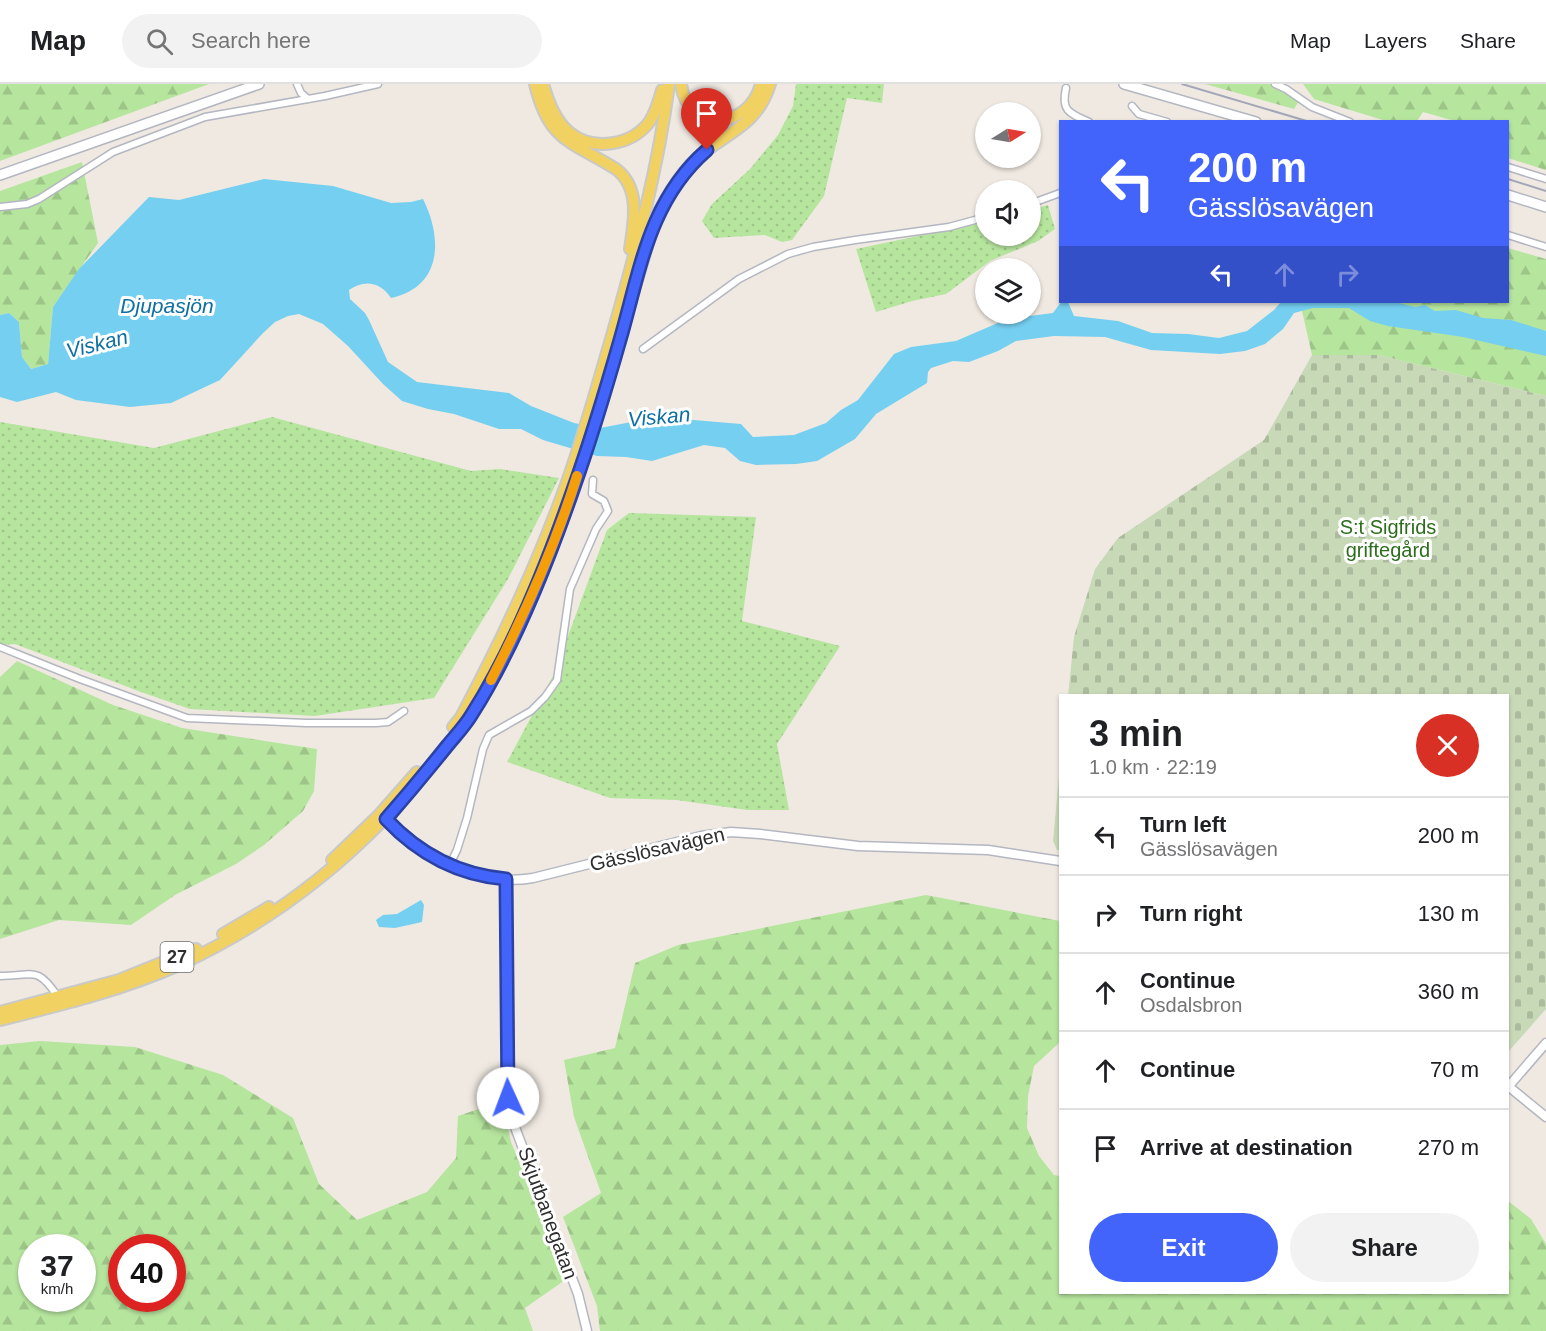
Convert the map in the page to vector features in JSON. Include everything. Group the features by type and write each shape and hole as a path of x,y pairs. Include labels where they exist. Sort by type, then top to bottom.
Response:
{"main road":[{"path":"0,175 259,84"},
{"path":"535,84 543,111 557,132 566,141 623,174 631,188 635,211 627,266 632,282"},
{"path":"543,84 555,115 570,133 588,142 608,144 626,140 644,127 651,119 658,104 664,84"},
{"name":"27","path":"632,282 669,84"},
{"name":"27","path":"0,1020 112,990 179,964 258,923 293,899 346,857 429,760 461,717 500,645 570,486 632,282 662,158 675,84"},
{"path":"681,84 684,98 697,113 706,119 724,120 742,114 756,99 761,84"},
{"path":"632,282 656,217 667,196 696,159 750,120 761,107 770,84"},
{"path":"1124,84 1249,120"},
{"path":"1509,195 1546,207"},
{"name":"27","path":"0,1012 119,980 195,949 260,913 309,881 383,816"}],"street":[{"path":"297,84 301,93 308,99"},
{"path":"0,207 27,204 46,195 113,152 205,117 378,84"},
{"path":"1275,84 1286,86 1312,107 1345,120"},
{"path":"1066,88 1063,102 1067,110 1085,120"},
{"path":"1132,106 1139,114 1160,120"},
{"path":"1509,167 1546,179"},
{"path":"1041,200 1059,193"},
{"path":"644,349 739,279 788,254 813,247 949,227 975,220"},
{"path":"1509,235 1546,247"},
{"path":"449,866 467,818 483,749 489,735 531,711 557,680 570,589 596,529 608,511 604,501 592,494 593,480"},
{"path":"0,647 187,718 306,723 376,723 388,722 404,711"},
{"name":"Gässlösavägen","path":"383,816 399,833 427,855 449,866 488,878 533,878 701,836 731,832 858,846 957,847 1059,861"},
{"name":"Skjutbanegatan","path":"506,879 508,1098 513,1122 578,1294 587,1331"},
{"path":"0,976 31,973 40,976 50,983 58,997"},
{"path":"1509,1086 1546,1043"},
{"path":"1509,1088 1546,1117"}],"green space":[{"path":"0,84 209,84 0,161"},
{"path":"796,84 884,84 882,103 847,98 824,196 792,240 782,242 765,235 714,238 702,221 712,204 750,169 778,135 793,106"},
{"path":"1205,84 1271,84 1299,101 1294,109"},
{"path":"1303,84 1546,84 1546,170 1509,158 1509,120 1451,120 1423,112 1418,120 1383,120 1314,99"},
{"path":"82,162 98,243 53,307 48,364 31,369 22,357 19,322 9,313 0,315 0,191"},
{"path":"1048,205 1055,229 1041,239 1041,207"},
{"path":"975,224 975,246 1026,246 997,258 975,258 975,272 946,294 876,312 856,249"},
{"path":"1509,248 1546,259 1546,396 1378,355 1312,355 1300,303 1509,303"},
{"name":"S:t Sigfrids griftegård","path":"1312,355 1378,355 1546,396 1546,1009 1509,1051 1509,694 1068,694 1074,637 1095,569 1118,538 1264,440"},
{"path":"272,417 471,471 500,469 559,478 508,579 434,698 315,716 190,709 15,644 0,645 0,422 154,448"},
{"path":"629,513 756,517 742,621 840,646 777,744 789,810 747,810 677,800 610,798 507,762 554,674 607,530"},
{"path":"17,661 113,705 182,728 317,749 314,791 303,811 264,845 236,864 175,895 131,925 59,920 0,939 0,677"},
{"path":"1059,777 1059,851 1053,841"},
{"path":"926,895 1059,921 1059,1043 1034,1066 1028,1096 1027,1128 1039,1156 1054,1175 1059,1176 1059,1294 1509,1294 1509,1202 1531,1219 1546,1244 1546,1331 600,1331 597,1306 563,1217 601,1193 574,1117 564,1060 615,1048 635,963 678,945"},
{"path":"40,1041 135,1047 223,1075 293,1118 319,1184 357,1220 427,1192 456,1158 458,1116 502,1101 511,1142 565,1280 525,1308 533,1331 0,1331 0,1045"}],"water":[{"name":"Djupasjön","path":"264,179 333,186 391,203 423,199 434,230 435,245 434,259 429,272 420,284 408,292 391,298 382,288 372,284 360,284 349,290 350,299 365,313 388,362 417,382 509,393 531,406 574,423 600,428 658,417 741,424 753,437 794,435 826,423 841,410 858,400 894,354 911,347 956,341 995,324 1041,324 1041,315 1053,313 1060,303 1068,303 1074,316 1118,321 1152,333 1219,338 1247,331 1280,303 1399,303 1415,307 1425,305 1435,311 1456,310 1483,318 1511,320 1546,331 1546,356 1463,337 1388,326 1370,321 1349,308 1313,308 1294,313 1283,329 1265,344 1245,351 1220,354 1151,350 1105,337 1054,336 1016,341 969,362 953,361 931,368 928,372 927,383 876,414 855,439 817,461 796,464 756,465 740,461 725,448 704,445 652,461 597,456 543,440 521,429 499,429 454,414 428,409 402,401 323,324 299,314 275,322 220,380 171,403 130,407 76,400 56,392 17,402 0,397 0,315 9,313 19,322 22,357 31,369 48,364 53,307 79,269 149,197 179,200"},
{"path":"421,900 424,905 422,922 395,928 379,927 376,920 383,915 397,914"}],"railway":[{"path":"1182,84 1303,120"},
{"path":"1509,179 1546,191"}],"slow traffic":[{"path":"491,680 548,558 577,476"}],"route":[{"path":"508,1098 506,879 488,878 449,866 427,855 399,833 386,819 472,715 510,643 548,558 574,487 656,217 677,181 687,168 707,150"}],"water label":[{"name":"Viskan","path":"97,344"},
{"name":"Viskan","path":"659,417"}]}
